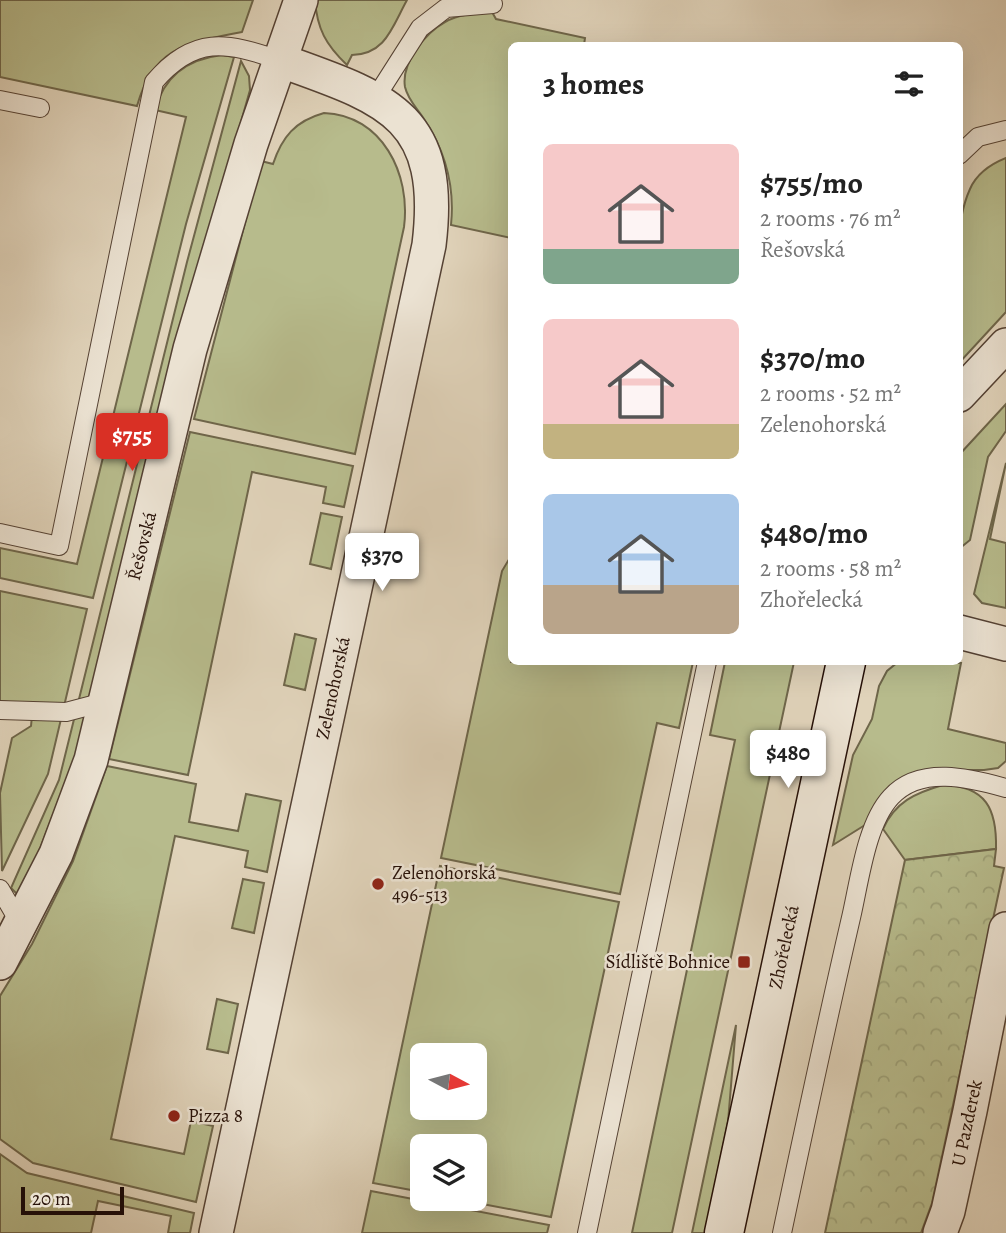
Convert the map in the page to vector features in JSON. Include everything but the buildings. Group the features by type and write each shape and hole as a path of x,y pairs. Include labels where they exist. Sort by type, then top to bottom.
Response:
{"street":[{"name":"Řešovská","path":"0,963 22,926 79,793 104,702 190,349 279,60 301,0"},
{"name":"Zelenohorská","path":"216,1233 429,245 433,199 430,171 405,121 376,97 279,60"},
{"path":"963,391 1006,345"},
{"path":"963,633 1006,644"},
{"name":"Zhořelecká","path":"724,1233 845,665"},
{"name":"U Pazderek","path":"940,1233 970,1111 1006,929"}],"lane":[{"path":"376,97 420,29 446,8 493,4"},
{"path":"0,533 59,546 154,82 172,61 212,45 242,47 279,60"},
{"path":"0,100 40,108"},
{"path":"963,151 978,137 1006,130"},
{"path":"587,1233 706,665"},
{"path":"0,710 66,712 104,702"},
{"path":"782,1233 820,1052 872,831 891,796 926,777 965,779 1006,788"},
{"path":"0,889 22,926"}],"green space":[{"path":"0,0 253,0 242,32 189,44 163,59 144,86 137,106 0,77"},
{"path":"315,0 407,0 387,37 373,50 352,55 347,65 324,36"},
{"path":"492,12 496,19 585,38 584,42 508,42 508,237 451,225 452,197 443,157 432,131 410,100 405,87 407,68 422,41 445,22 468,14"},
{"path":"222,55 234,57 186,224 93,598 0,578 0,548 77,564 186,117 155,110 164,88 179,71 198,60"},
{"path":"241,61 249,76 250,90 189,306 86,729 26,885 19,896 11,888 59,780 187,262"},
{"path":"324,113 344,116 362,124 377,136 397,168 405,207 404,227 355,454 194,419 261,161 273,164 291,131 314,116"},
{"path":"1006,158 1006,312 963,359 963,208 976,178 990,166"},
{"path":"1006,404 1006,431 988,457 970,540 963,546 963,451"},
{"path":"190,432 353,466 344,507 323,503 326,487 252,472 188,775 109,759"},
{"path":"1006,463 990,539 1006,543 1006,608 982,603 974,594"},
{"path":"321,513 342,517 331,569 310,564"},
{"path":"508,561 508,665 692,665 679,728 657,723 620,894 441,858 502,571"},
{"path":"0,591 87,609 48,774 2,871 0,793 12,738 31,726 33,705 0,701"},
{"path":"295,634 316,639 305,690 284,685"},
{"path":"724,665 793,665 672,1233 632,1233 735,740 710,735"},
{"path":"894,665 961,665 948,729 1006,743 1006,761 998,768 984,770 933,770 865,825 833,845 853,755 872,719 879,686 887,671"},
{"path":"107,766 196,784 189,822 238,831 246,794 281,801 267,872 245,867 248,851 175,836 111,1139 184,1154 191,1121 213,1126 196,1202 33,1163 0,1139 0,996 32,944 73,861"},
{"path":"943,785 970,790 986,802 994,822 996,849 905,860 883,829 900,805 924,791"},
{"path":"996,849 994,866 1004,868 932,1203 921,1233 825,1233 905,860"},
{"path":"440,866 619,902 551,1217 487,1205 487,1134 410,1134 410,1190 373,1183"},
{"path":"243,879 264,883 254,933 232,928"},
{"path":"217,999 238,1004 228,1053 207,1049"},
{"path":"736,1025 728,1122 705,1233 692,1233"},
{"path":"0,1154 27,1173 194,1213 190,1233 168,1233 171,1216 98,1201 91,1233 0,1233"},
{"path":"371,1191 410,1198 410,1211 476,1211 549,1225 547,1233 362,1233"}],"place":[{"name":"Zelenohorská 496-513","path":"378,884"},
{"name":"Sídliště Bohnice","path":"744,962"},
{"name":"Pizza 8","path":"174,1116"}]}
